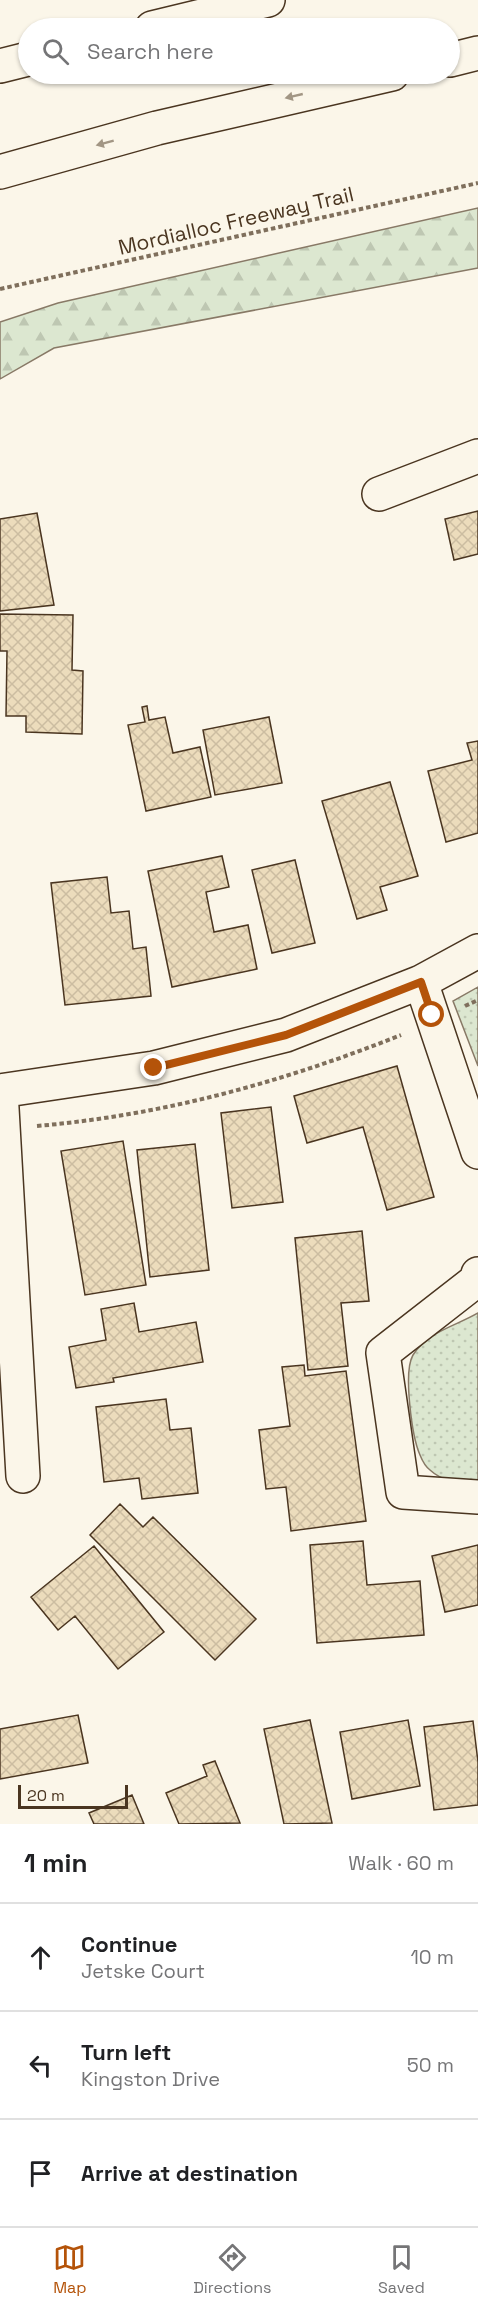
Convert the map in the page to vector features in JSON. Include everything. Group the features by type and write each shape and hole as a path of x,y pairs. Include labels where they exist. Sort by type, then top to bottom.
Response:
{"main road":[{"path":"193,18 268,0"},
{"path":"460,58 478,53"},
{"path":"0,66 18,62"},
{"path":"0,172 158,128 349,84"},
{"path":"379,494 478,456"},
{"path":"23,1476 0,1091 154,1068 286,1035 421,982 478,951"},
{"path":"421,982 478,1152"},
{"path":"478,1275 478,1279 383,1353 403,1492 478,1497"}],"path":[{"name":"Mordialloc Freeway Trail","path":"0,289 478,183"}],"green space":[{"path":"478,208 478,268 54,348 0,379 0,322 58,303"},
{"path":"478,987 478,1066 453,1001"},
{"path":"478,1313 478,1487 447,1480 435,1474 426,1465 420,1455 414,1434 409,1375 410,1363 419,1347 434,1335"}],"building":[{"path":"478,511 478,554 454,560 445,519"},
{"path":"37,513 54,605 0,611 0,519"},
{"path":"0,614 73,615 72,670 83,671 82,734 26,732 26,716 6,716 7,651 0,651"},
{"path":"147,706 149,720 165,717 173,753 200,747 211,797 146,811 128,725 145,722 142,707"},
{"path":"269,717 282,783 215,795 203,730"},
{"path":"478,741 478,833 446,842 428,771 472,760 467,743"},
{"path":"390,782 418,876 380,887 387,910 357,919 322,801"},
{"path":"222,856 229,887 206,892 214,932 248,925 257,969 172,987 148,871"},
{"path":"295,860 315,943 272,953 252,870"},
{"path":"107,877 111,913 129,911 133,949 146,947 151,996 65,1005 51,883"},
{"path":"397,1066 434,1197 387,1210 363,1127 307,1143 294,1096"},
{"path":"271,1107 283,1202 232,1208 221,1113"},
{"path":"123,1141 146,1285 85,1295 61,1151"},
{"path":"195,1144 209,1270 150,1277 137,1150"},
{"path":"362,1231 369,1301 341,1303 348,1366 308,1370 295,1238"},
{"path":"134,1303 139,1332 196,1322 203,1362 113,1378 114,1382 76,1388 69,1347 106,1340 101,1309"},
{"path":"304,1365 305,1376 346,1371 366,1521 291,1531 286,1487 266,1489 259,1430 290,1426 282,1367"},
{"path":"166,1399 170,1430 191,1428 198,1493 142,1499 139,1478 104,1482 96,1407"},
{"path":"120,1504 143,1527 153,1517 256,1619 215,1660 90,1535"},
{"path":"363,1541 367,1585 420,1581 424,1635 317,1643 310,1545"},
{"path":"478,1545 478,1605 445,1612 432,1556"},
{"path":"94,1546 164,1632 118,1669 75,1616 58,1630 31,1597"},
{"path":"78,1715 88,1763 0,1779 0,1729"},
{"path":"310,1720 332,1823 284,1824 264,1729"},
{"path":"408,1720 420,1786 352,1799 340,1732"},
{"path":"473,1721 478,1762 478,1805 434,1810 424,1727"},
{"path":"215,1761 240,1823 179,1824 166,1793 207,1776 203,1765"},
{"path":"132,1795 144,1824 94,1824 89,1813"}],"route":[{"path":"154,1068 286,1035 421,982 432,1015"}]}
